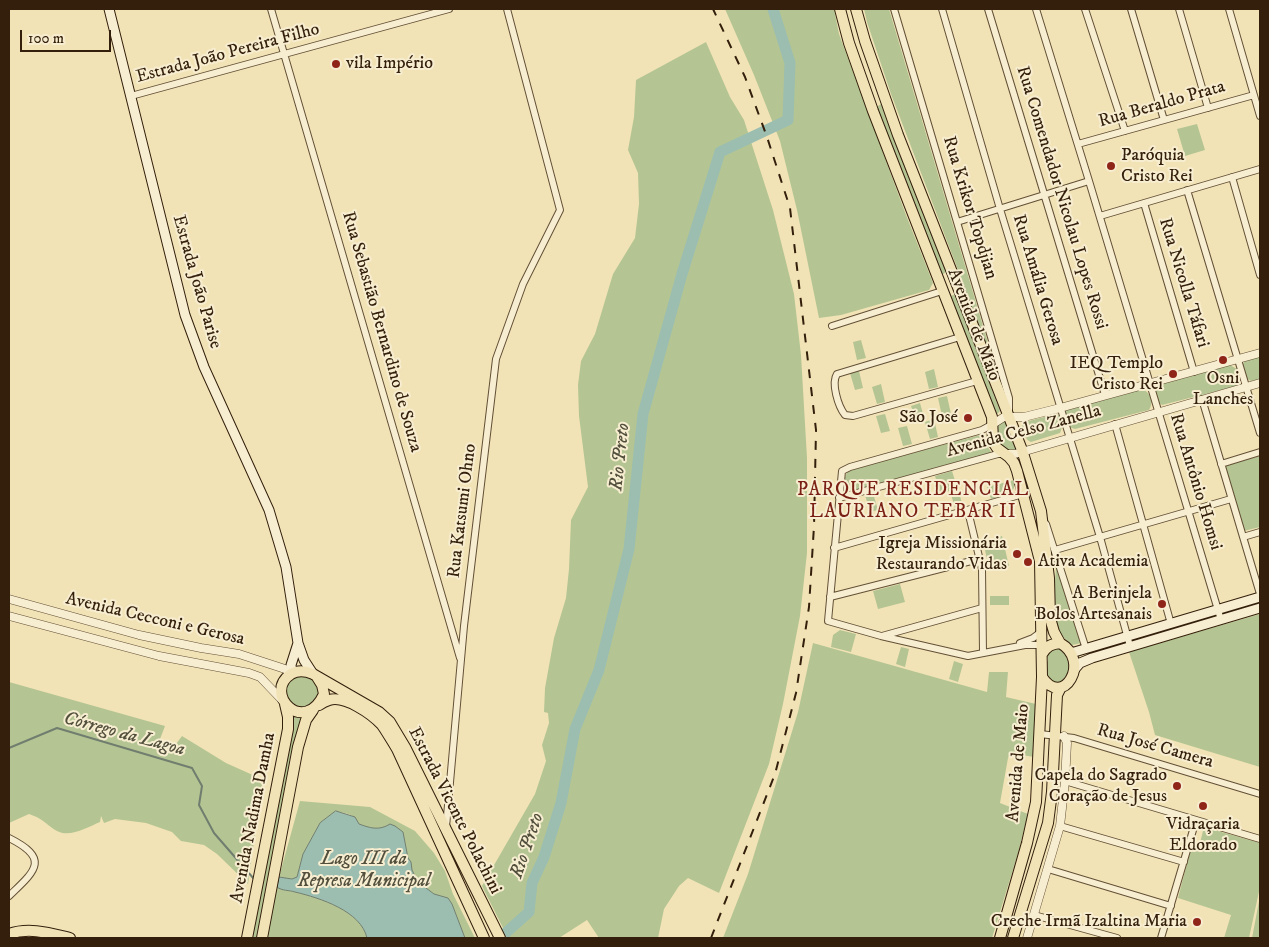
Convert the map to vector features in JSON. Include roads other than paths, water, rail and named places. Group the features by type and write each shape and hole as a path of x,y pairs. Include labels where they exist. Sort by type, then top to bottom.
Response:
{"main road":[{"name":"Estrada João Parise","path":"109,9 185,315 204,367 269,510 288,574 298,642 304,660 315,676"},
{"name":"Avenida de Maio","path":"840,9 849,43 867,94 992,417 991,435 993,442 1014,462 1040,561 1042,649"},
{"name":"Avenida de Maio","path":"856,9 865,41 898,136 1022,450 1041,511 1049,578 1050,618 1060,643"},
{"path":"951,272 941,286 962,297"},
{"path":"1071,653 1260,596"},
{"path":"1074,670 1074,660 1071,653 1060,643 1052,644 1042,649 1042,678 1050,686 1060,689 1068,683 1074,670 1080,663 1092,658 1260,608"},
{"name":"Estrada João Parise","path":"289,669 298,642"},
{"path":"289,669 305,671 315,676 322,685 324,694 315,708 303,713 295,712 284,702 281,692 289,669"},
{"name":"Estrada Vicente Polachini","path":"315,676 370,705 390,722 446,827 500,938"},
{"name":"Avenida de Maio","path":"1000,938 1027,843 1036,802 1042,678"},
{"name":"Avenida de Maio","path":"1013,938 1048,823 1059,736 1057,695 1060,689"},
{"name":"Estrada Vicente Polachini","path":"315,708 329,700 338,699 364,710 382,725 397,749 484,938"},
{"name":"Avenida Nadima Damha","path":"247,938 288,729 288,718 284,702"},
{"name":"Avenida Nadima Damha","path":"262,938 299,742 306,720 315,708"},
{"path":"9,934 29,930 70,938"}],"street":[{"name":"Rua Sebastião Bernardino de Souza","path":"271,9 462,664"},
{"name":"Estrada João Pereira Filho","path":"131,96 449,9"},
{"name":"Rua Katsumi Ohno","path":"446,827 464,626 496,358 524,284 560,210 507,9"},
{"name":"Rua Krikor Topdjian","path":"896,9 1009,398 1008,416"},
{"name":"Rua Amália Gerosa","path":"942,9 1000,209 1100,537 1130,646"},
{"name":"Rua Comendador Nicolau Lopes Rossi","path":"988,9 1105,395"},
{"name":"Rua Antônio Homsi","path":"1036,9 1221,620"},
{"path":"1085,9 1125,131"},
{"path":"1132,9 1164,120"},
{"path":"1179,9 1208,108"},
{"path":"1229,9 1260,116"},
{"name":"Rua Beraldo Prata","path":"1078,144 1254,95"},
{"path":"1100,216 1260,169"},
{"path":"1232,177 1260,275"},
{"path":"957,222 1089,181"},
{"path":"1187,190 1260,433"},
{"name":"Rua Nicolla Táfari","path":"1144,203 1194,372"},
{"path":"832,326 941,286"},
{"path":"960,336 837,374 834,380 840,408 845,415 853,416 978,382"},
{"name":"Avenida Celso Zanella","path":"840,486 842,471 850,467 982,430 1008,416 1024,417 1260,354"},
{"name":"Avenida Celso Zanella","path":"839,498 998,454 1015,454 1022,450 1260,383"},
{"path":"1202,399 1260,596"},
{"path":"1114,424 1171,624"},
{"path":"1221,464 1260,452"},
{"path":"840,486 854,494"},
{"path":"840,486 828,621 881,636 968,656 1008,647 1026,641 1041,632"},
{"path":"834,548 1023,494"},
{"path":"1055,550 1231,499"},
{"path":"968,511 982,569 983,654"},
{"path":"1041,511 1053,542 1086,648"},
{"path":"1243,537 1260,532"},
{"path":"830,598 979,559"},
{"name":"Avenida Cecconi e Gerosa","path":"9,599 139,635 238,654 289,669"},
{"path":"881,636 982,608"},
{"name":"Avenida Cecconi e Gerosa","path":"9,616 74,635 159,656 249,673 260,677 284,702"},
{"path":"74,635 80,619"},
{"path":"1008,647 1025,645 1042,649"},
{"name":"Rua José Camera","path":"1040,734 1059,736 1260,794"},
{"path":"1027,938 1060,826 1067,742 1059,736"},
{"path":"1065,782 1260,839"},
{"path":"1162,938 1196,820"},
{"path":"1060,826 1184,862"},
{"path":"9,838 34,855 36,863 34,870 28,878 9,896"},
{"path":"1048,869 1171,906"},
{"path":"1034,915 1117,938"}],"water":[{"name":"Lago III da Represa Municipal","path":"336,811 355,817 359,824 367,827 378,828 390,824 403,832 408,858 416,878 434,894 448,898 465,938 367,938 357,920 338,907 316,898 277,887 279,877 292,879 297,877 303,854 320,823"}],"waterway":[{"name":"Rio Preto","path":"500,938 529,912 532,883 544,857 561,803 575,729 599,670 629,549 643,414 682,274 720,152 788,120 790,63 773,9"},
{"name":"Córrego da Lagoa","path":"9,748 57,728 192,768 202,786 199,805 214,833 254,879"}],"railway":[{"path":"711,938 775,774 796,693 809,607 814,526 816,430 790,208 745,77 713,9"}],"place":[{"name":"vila Império","path":"336,64"},
{"name":"Paróquia Cristo Rei","path":"1111,166"},
{"name":"Osni Lanches","path":"1223,360"},
{"name":"IEQ Templo Cristo Rei","path":"1173,374"},
{"name":"São José","path":"968,418"},
{"name":"Igreja Missionária Restaurando Vidas","path":"1017,554"},
{"name":"Ativa Academia","path":"1028,562"},
{"name":"A Berinjela Bolos Artesanais","path":"1162,604"},
{"name":"Capela do Sagrado Coração de Jesus","path":"1177,786"},
{"name":"Vidraçaria Eldorado","path":"1203,806"},
{"name":"Creche Irmã Izaltina Maria","path":"1197,922"}],"district":[{"name":"PARQUE RESIDENCIAL LAURIANO TEBAR II","path":"913,502"}]}
